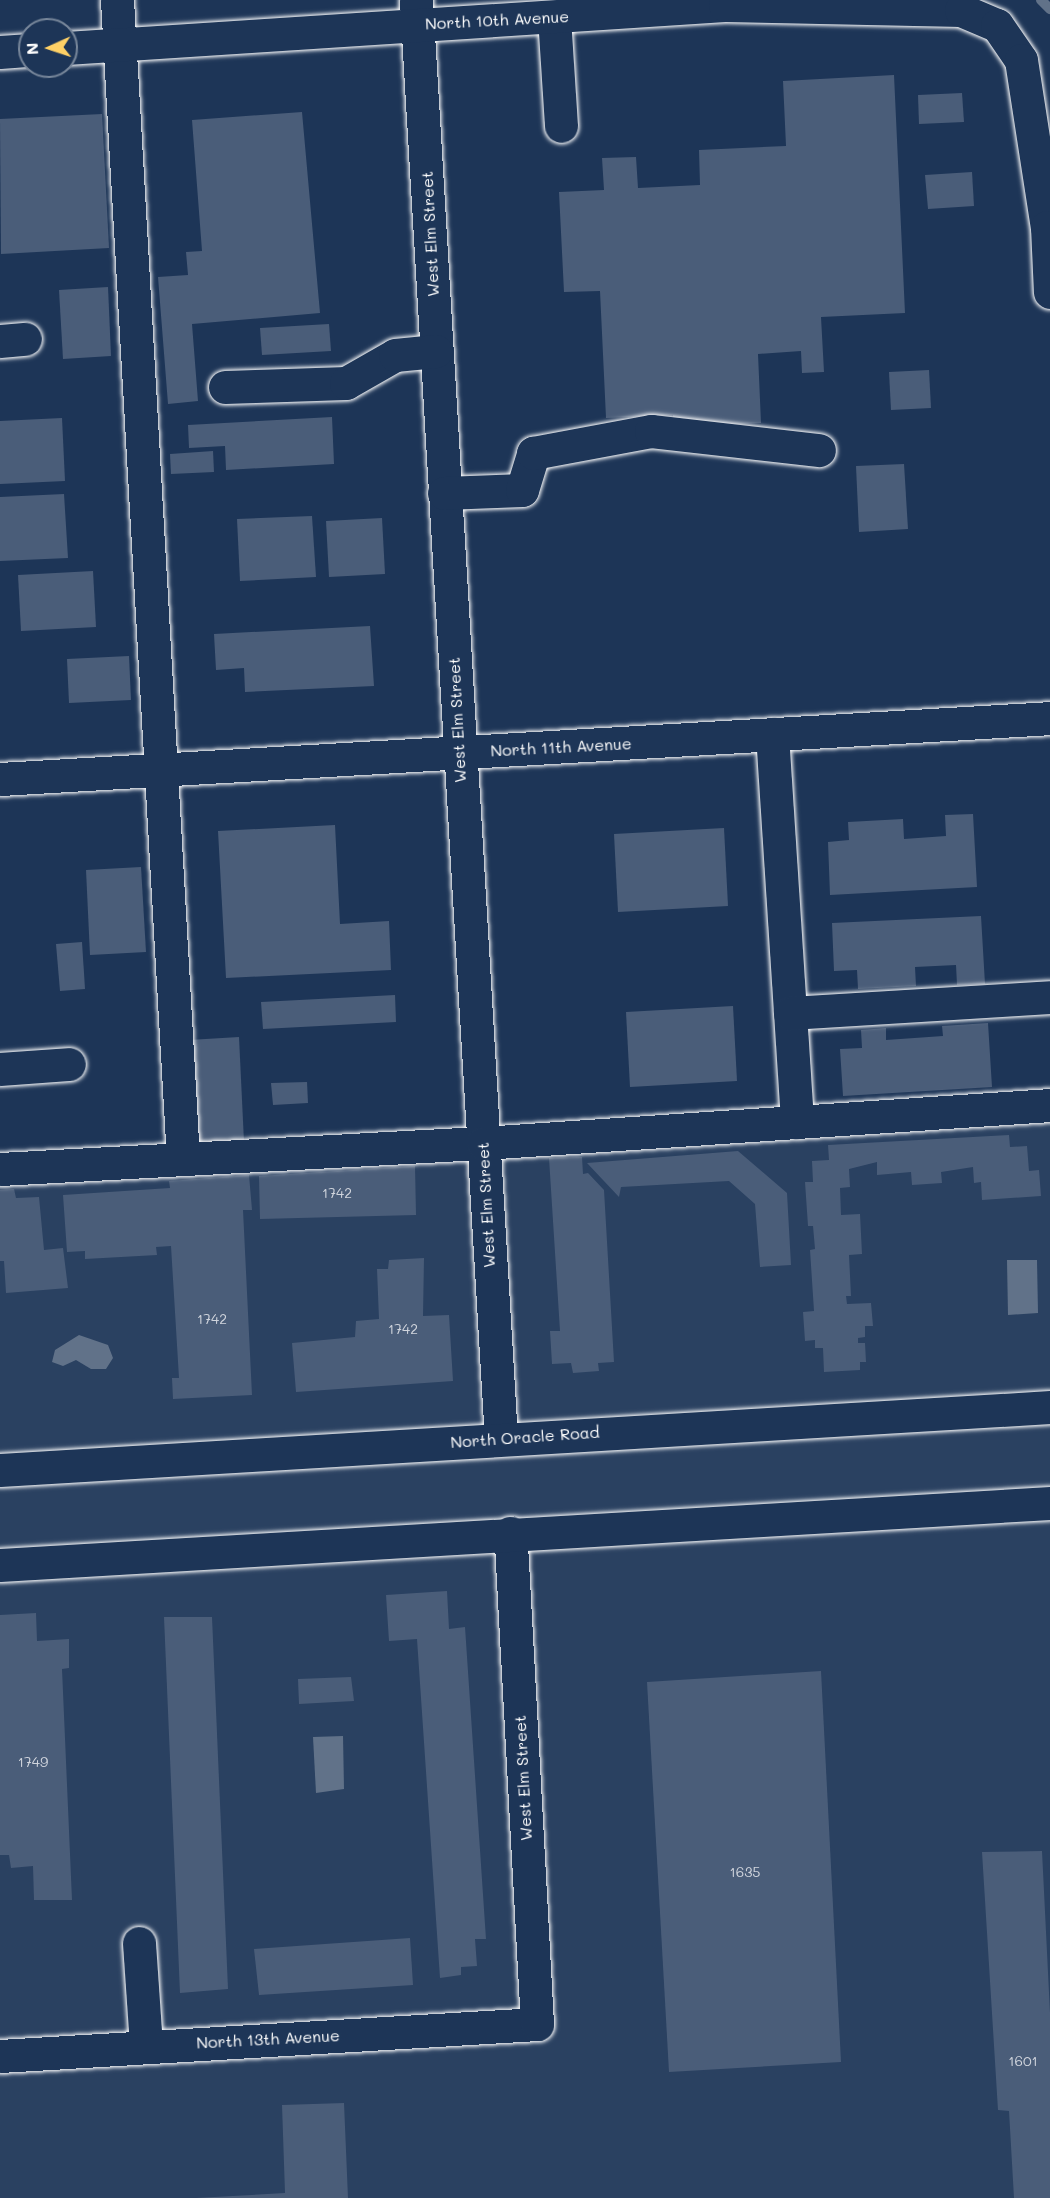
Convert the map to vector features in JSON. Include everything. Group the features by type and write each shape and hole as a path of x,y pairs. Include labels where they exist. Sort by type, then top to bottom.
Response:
{"street":[{"path":"117,0 183,1158"},
{"name":"North 10th Avenue","path":"78,47 120,45 417,12 554,17 724,2 961,10 997,25 1021,60 1047,226 1050,292"},
{"name":"West Elm Street","path":"417,12 501,1439"},
{"path":"554,17 561,126"},
{"path":"0,52 18,51"},
{"path":"225,387 346,383 395,355 436,351"},
{"path":"444,493 522,490 533,453 617,441 651,431 819,450"},
{"name":"North 11th Avenue","path":"0,779 1050,718"},
{"path":"772,734 797,1122"},
{"path":"790,1013 1050,997"},
{"path":"0,1069 69,1064"},
{"path":"0,1169 483,1143 1050,1105"},
{"name":"North Oracle Road","path":"0,1470 1050,1407"},
{"path":"0,1565 510,1533 1050,1503"},
{"name":"West Elm Street","path":"510,1533 537,2024"},
{"path":"139,1943 146,2046"},
{"name":"North 13th Avenue","path":"0,2056 537,2024"}],"shaded area":[{"path":"1050,1119 1050,2198 0,2198 0,1169"},
{"path":"1007,1260 1037,1260 1038,1313 1008,1315"},
{"path":"79,1335 108,1345 113,1358 106,1369 91,1369 76,1360 63,1366 52,1362 55,1350"},
{"path":"343,1736 344,1789 316,1793 313,1737"}],"building":[{"path":"894,75 905,313 821,317 824,372 802,373 801,351 758,354 761,423 673,427 673,415 606,418 600,291 564,292 559,192 604,190 602,158 636,157 638,188 700,185 699,150 786,146 783,81"},
{"path":"962,93 964,122 919,124 918,95"},
{"path":"302,112 320,313 192,324 198,401 168,404 158,277 188,275 186,252 202,251 192,120"},
{"path":"102,114 109,248 1,254 0,119"},
{"path":"972,172 974,206 928,209 925,175"},
{"path":"108,287 111,356 63,359 59,290"},
{"path":"329,324 331,351 262,355 260,328"},
{"path":"929,370 931,408 891,410 889,372"},
{"path":"332,417 334,464 226,470 225,446 189,448 188,425"},
{"path":"62,418 65,481 0,484 0,421"},
{"path":"213,451 214,472 171,474 170,454"},
{"path":"904,464 908,529 859,532 856,466"},
{"path":"64,494 68,558 0,561 0,497"},
{"path":"312,516 316,577 240,581 237,519"},
{"path":"382,518 385,574 329,577 326,521"},
{"path":"93,571 96,627 21,631 18,575"},
{"path":"370,626 374,686 245,692 244,668 216,670 214,634"},
{"path":"129,656 131,700 69,703 67,659"},
{"path":"973,814 977,887 830,895 828,842 849,840 848,822 903,819 904,839 946,836 945,815"},
{"path":"335,825 340,924 389,921 391,970 226,978 218,831"},
{"path":"724,828 728,906 618,912 614,834"},
{"path":"141,867 146,952 90,955 86,870"},
{"path":"981,916 985,984 957,985 956,965 915,967 916,986 858,989 857,970 834,971 832,923"},
{"path":"82,942 85,989 60,991 56,944"},
{"path":"395,995 396,1022 263,1029 261,1002"},
{"path":"733,1006 737,1081 630,1087 626,1012"},
{"path":"988,1023 992,1087 843,1096 840,1049 862,1048 861,1030 886,1028 886,1040 943,1036 942,1026"},
{"path":"239,1037 244,1142 194,1145 189,1040"},
{"path":"307,1082 308,1103 273,1105 271,1083"},
{"path":"1009,1135 1010,1147 1027,1146 1029,1171 1039,1170 1041,1196 982,1200 981,1182 974,1183 973,1167 941,1172 942,1183 912,1185 911,1172 877,1175 877,1162 849,1169 850,1187 840,1188 841,1215 860,1214 862,1254 849,1255 851,1296 846,1296 847,1304 871,1303 873,1326 865,1326 865,1337 858,1338 858,1343 865,1343 866,1362 860,1362 860,1370 824,1372 823,1348 815,1348 815,1340 805,1341 803,1312 814,1311 810,1250 815,1249 813,1226 808,1226 805,1182 813,1182 812,1161 829,1160 828,1145"},
{"path":"738,1151 787,1193 791,1265 760,1267 755,1204 729,1181 621,1187 619,1197 587,1163"},
{"path":"582,1157 583,1174 588,1173 604,1190 614,1362 598,1363 599,1371 573,1373 571,1363 552,1364 550,1331 560,1331 549,1158"},
{"path":"415,1166 416,1215 260,1219 259,1176"},
{"path":"249,1175 252,1210 243,1210 252,1395 173,1399 172,1378 179,1378 171,1246 156,1247 157,1255 85,1259 85,1251 67,1252 63,1195 170,1188 169,1181"},
{"path":"14,1189 16,1198 39,1197 44,1250 63,1248 68,1288 6,1293 4,1261 0,1261 0,1190"},
{"path":"424,1258 423,1316 449,1315 453,1381 296,1392 292,1343 355,1337 356,1321 379,1319 377,1269 388,1269 389,1260"},
{"path":"447,1591 449,1629 465,1627 486,1939 475,1939 477,1966 461,1967 461,1975 440,1978 417,1639 389,1641 386,1595"},
{"path":"36,1613 37,1641 69,1639 69,1668 62,1669 72,1900 34,1900 33,1866 11,1868 9,1855 0,1855 0,1615"},
{"path":"164,1617 212,1617 228,1989 180,1993"},
{"path":"821,1671 841,2062 669,2072 647,1682"},
{"path":"351,1677 354,1701 299,1704 298,1679"},
{"path":"1042,1851 1050,2013 1050,2198 1014,2198 1009,2111 998,2110 982,1852"},
{"path":"410,1938 413,1985 259,1995 254,1949"},
{"path":"344,2103 348,2198 196,2198 285,2193 282,2105"}],"waterway":[{"path":"1041,0 1050,9"}]}
